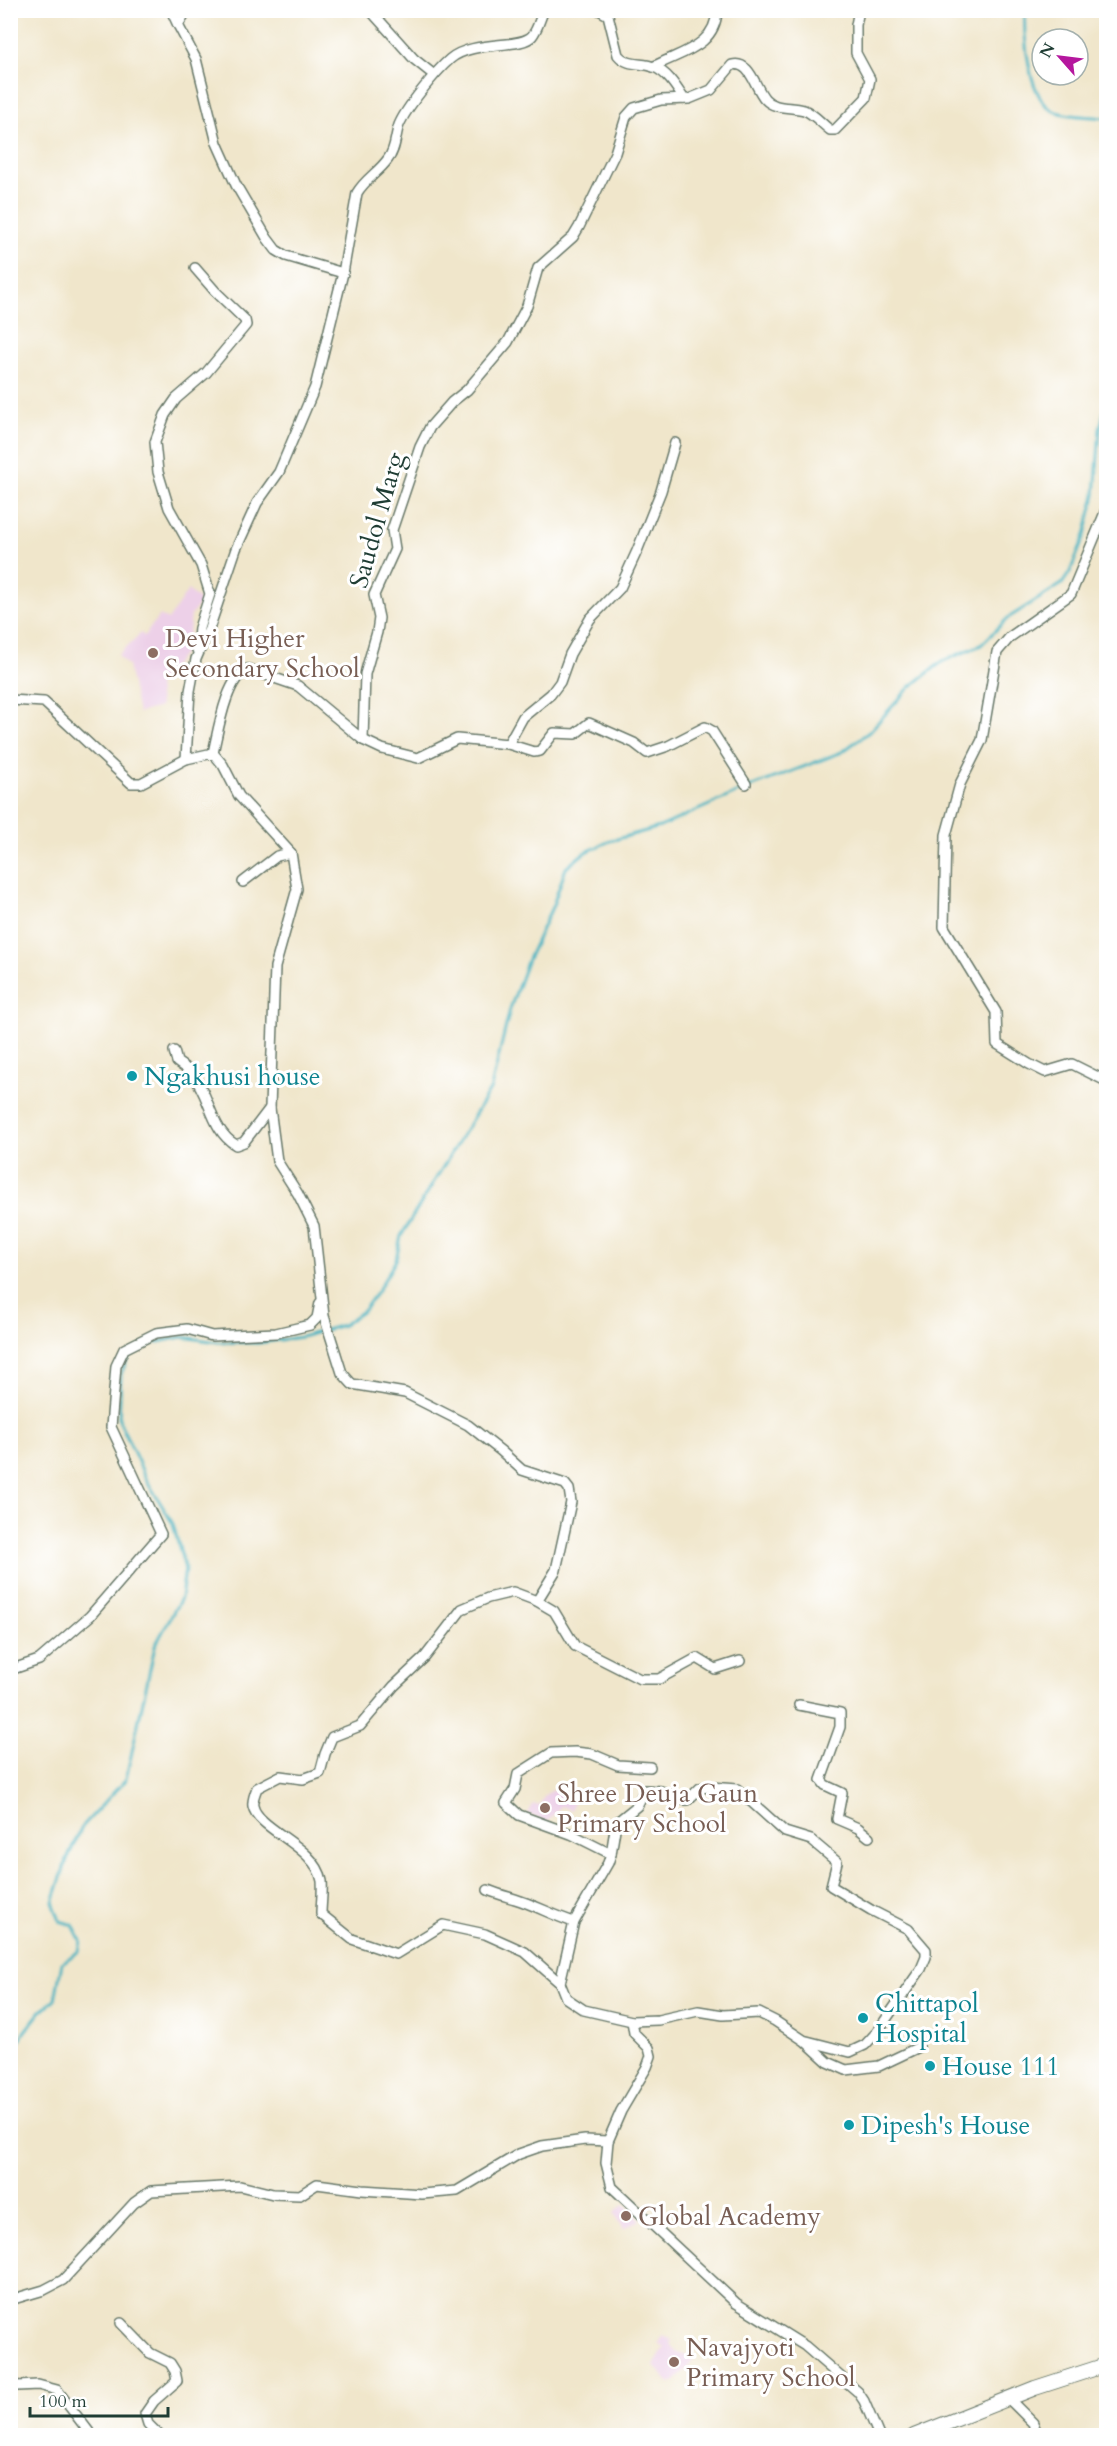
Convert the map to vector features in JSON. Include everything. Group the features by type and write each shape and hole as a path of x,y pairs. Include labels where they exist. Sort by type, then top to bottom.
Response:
{"highway":[{"path":"914,2436 1066,2377 1107,2365"}],"street":[{"path":"171,10 196,59 217,142 236,185 267,238 276,250 286,256 343,273"},
{"path":"178,25 187,10"},
{"path":"370,10 414,59 434,75"},
{"path":"196,659 209,629 236,549 257,503 279,472 315,387 343,273 357,193 389,158 396,143 400,122 434,75 451,58 466,48 522,42 531,37 544,10"},
{"path":"599,10 608,15 618,56 622,60 653,67 670,78 684,99"},
{"path":"653,67 703,43 713,32 717,10"},
{"name":"Saudol Marg","path":"363,740 365,674 378,625 374,595 395,549 392,530 420,447 430,427 452,402 467,390 508,342 527,306 538,268 573,237 579,227 615,153 626,117 634,108 648,102 689,99 711,90 732,65 742,64 769,102 777,107 806,111 830,130 835,130 866,98 870,79 856,53 856,25 860,10"},
{"path":"186,759 190,692 199,628 210,594 201,565 169,508 158,472 155,442 165,415 176,399 206,374 246,325 245,320 195,268"},
{"path":"508,744 523,717 551,694 560,682 570,654 590,619 620,588 661,491 675,442"},
{"path":"1107,510 1071,594 1010,637 997,652 990,680 982,740 960,784 946,835 944,927 996,1012 997,1044 1045,1072 1072,1064 1107,1081"},
{"path":"213,753 222,713 239,675 248,669 298,686 363,740 382,749 418,758 457,739 508,744 534,752 540,751 554,733 575,734 589,723 634,743 647,753 668,746 705,727 712,731 746,784"},
{"path":"10,700 44,702 131,783 141,783 186,759 213,753"},
{"path":"213,753 223,765 239,796 291,853 297,889 274,967 270,1108 277,1161 298,1194 314,1226 321,1298 329,1334 342,1373 352,1384 405,1393 468,1425 501,1450 522,1470 565,1484 570,1489 571,1502 556,1570 537,1601"},
{"path":"243,882 277,856 291,853"},
{"path":"174,1051 177,1062 191,1072 200,1085 209,1110 225,1139 236,1145 244,1142 270,1108"},
{"path":"10,1670 39,1660 76,1629 161,1534 111,1427 116,1366 124,1349 156,1333 187,1329 212,1336 276,1333 310,1325 317,1318 321,1298"},
{"path":"740,1661 715,1669 697,1659 659,1678 640,1679 575,1646 554,1611 537,1601 513,1592 488,1598 462,1609 425,1657 394,1686 360,1726 332,1737 320,1773 303,1779 280,1776 257,1788 253,1805 258,1817 287,1837 313,1861 322,1880 321,1914 352,1939 396,1954 443,1925 485,1934 525,1952 560,1983 566,1998 584,2010 632,2021 658,2020 698,2011 723,2015 759,2013 805,2041 828,2062 846,2070 879,2066 919,2047"},
{"path":"800,1705 840,1713 840,1727 821,1780 825,1785 842,1792 837,1819 858,1828 869,1837"},
{"path":"611,1854 571,1834 525,1817 509,1807 506,1803 515,1789 518,1773 551,1754 575,1752 592,1754 618,1764 650,1767"},
{"path":"560,1983 574,1922 608,1863 616,1823 637,1806 645,1790 661,1791 684,1800 688,1800 700,1788 737,1790 785,1832 811,1840 837,1862 831,1886 870,1910 908,1929 926,1950 921,1969 865,2045 850,2052 805,2041"},
{"path":"488,1890 504,1898 515,1899 551,1915 574,1922"},
{"path":"632,2021 634,2033 649,2049 651,2056 621,2111 608,2141 606,2163 612,2187 736,2303 805,2346 858,2392 879,2436"},
{"path":"10,2300 44,2290 63,2280 134,2203 151,2191 240,2186 273,2194 300,2195 318,2184 422,2194 457,2191 519,2154 542,2146 585,2140 608,2141"},
{"path":"121,2323 150,2354 170,2363 176,2371 177,2381 154,2402 145,2414 148,2424 160,2436"},
{"path":"10,2381 17,2386 38,2385 57,2390 92,2436"},
{"path":"1009,2398 1033,2423 1038,2436"}],"shaded area":[{"name":"Devi Higher Secondary School","path":"188,590 201,602 191,615 187,650 158,683 160,707 138,713 128,666 118,655 141,633 144,636 160,615 168,620"},
{"name":"Shree Deuja Gaun Primary School","path":"553,1790 574,1793 571,1810 561,1806 547,1822 528,1814 533,1804 539,1806 545,1795"},
{"name":"Global Academy","path":"624,2204 640,2220 624,2229 614,2213"},
{"name":"Navajyoti Primary School","path":"662,2335 672,2340 670,2344 676,2351 694,2358 685,2372 671,2384 654,2366 665,2347 658,2343"}],"waterway":[{"path":"1025,10 1029,67 1033,82 1047,106 1062,114 1106,118"},
{"path":"10,2057 25,2031 41,2011 55,1999 62,1963 79,1951 81,1941 73,1925 60,1921 53,1902 67,1859 82,1827 126,1779 155,1646 181,1598 185,1569 173,1524 146,1479 119,1420 121,1374 130,1353 148,1344 182,1337 218,1342 258,1343 301,1337 343,1325 364,1310 396,1260 401,1236 491,1088 510,1009 566,868 584,853 610,841 660,827 743,790 842,752 869,732 910,687 943,661 981,645 1008,618 1062,584 1070,572 1085,535 1095,495 1100,429 1106,404"}],"place":[{"name":"Devi Higher Secondary School","path":"153,653"},
{"name":"Ngakhusi house","path":"132,1076"},
{"name":"Shree Deuja Gaun Primary School","path":"545,1808"},
{"name":"Chittapol Hospital","path":"863,2018"},
{"name":"House 111","path":"930,2066"},
{"name":"Dipesh's House","path":"849,2125"},
{"name":"Global Academy","path":"626,2216"},
{"name":"Navajyoti Primary School","path":"674,2362"}]}
